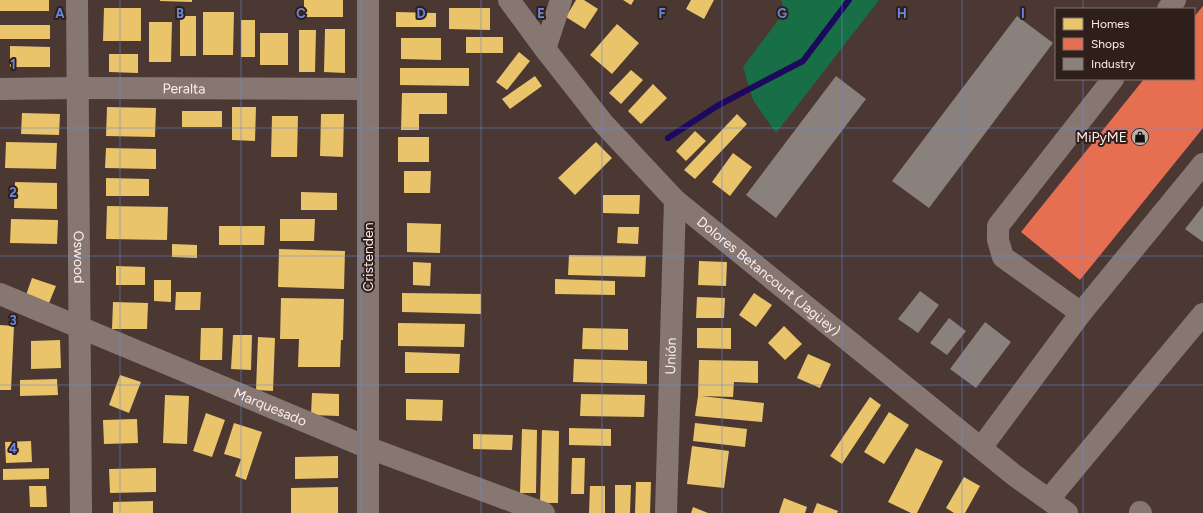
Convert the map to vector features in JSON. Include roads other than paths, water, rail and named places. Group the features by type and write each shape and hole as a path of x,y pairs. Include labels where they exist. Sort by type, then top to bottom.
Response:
{"street":[{"name":"Oswood","path":"77,0 81,513"},
{"name":"Cristenden","path":"368,0 368,513"},
{"name":"Dolores Betancourt (Jagüey)","path":"509,0 602,123 675,200 1014,475 1067,513"},
{"path":"545,49 561,0"},
{"path":"1169,8 1175,0"},
{"path":"1081,313 1002,257 998,240 998,226 1112,80"},
{"name":"Peralta","path":"0,89 367,89"},
{"path":"981,448 1081,313 1203,164"},
{"name":"Unión","path":"666,513 675,200"},
{"name":"Marquesado","path":"0,294 369,448 544,513"},
{"path":"1049,499 1203,314"}],"waterway":[{"path":"668,138 717,106 803,61 849,0"}],"place":[{"name":"MiPyME","path":"1140,137"}]}
